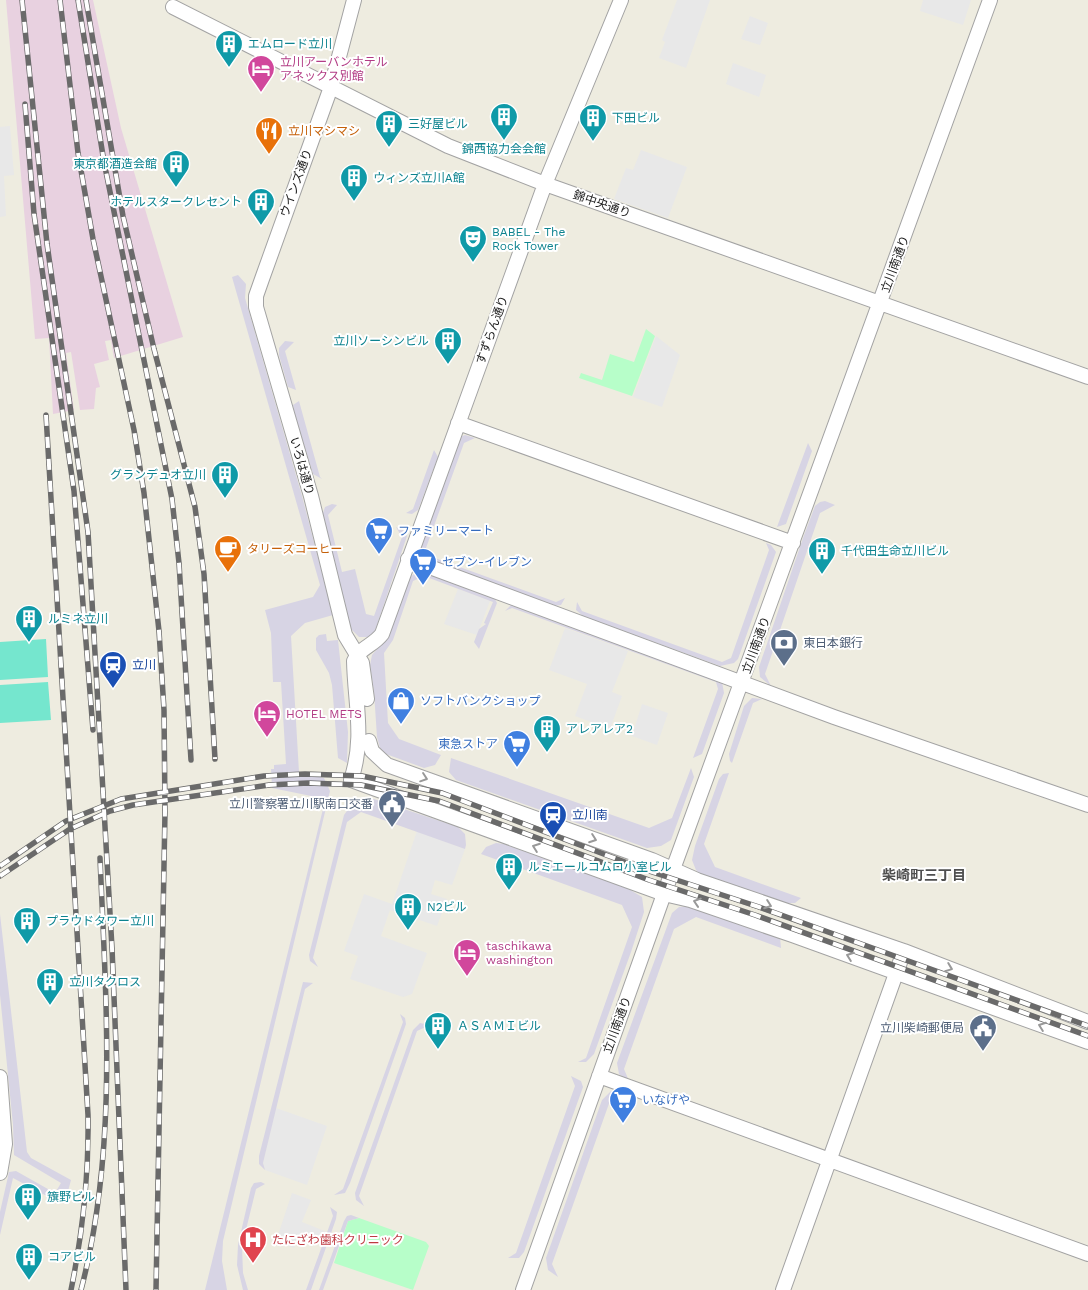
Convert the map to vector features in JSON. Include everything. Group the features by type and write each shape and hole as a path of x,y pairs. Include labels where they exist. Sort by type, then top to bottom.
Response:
{"street":[{"name":"ウインズ通り","path":"262,279 331,87 354,0"},
{"name":"すずらん通り","path":"357,652 372,644 382,634 545,184 621,0"},
{"name":"立川南通り","path":"523,1290 664,894 990,0"},
{"name":"錦中央通り","path":"173,7 455,149 545,184 1088,377"},
{"name":"いろは通り","path":"262,279 256,296 256,307 311,496 345,635 357,652"},
{"path":"458,423 793,543"},
{"path":"408,559 834,717 1088,805"},
{"path":"351,780 362,767 367,756 369,741 365,678 357,652"},
{"path":"351,780 359,753 359,718 354,661 357,652"},
{"path":"369,741 372,751 387,765 674,868 697,880 904,951 1088,1022"},
{"path":"351,780 664,894 690,900 1088,1042"},
{"path":"783,1290 828,1159 904,951"},
{"path":"599,1076 1088,1254"},
{"path":"0,1077 5,1144 0,1173"}],"shaded area":[{"path":"6,0 93,0 121,128 183,337 114,358 111,340 105,341 109,360 94,364 100,387 96,388 94,409 80,410 71,352 66,353 74,410 53,414 49,338 35,339"},
{"path":"677,0 710,0 686,68 659,58 665,42 662,40"},
{"path":"923,0 971,0 963,25 920,11"},
{"path":"750,16 768,23 760,45 741,39"},
{"path":"733,63 766,75 759,97 726,84"},
{"path":"10,126 14,175 4,176 6,216 0,217 0,127"},
{"path":"641,150 687,167 668,218 614,199 626,168 633,170"},
{"path":"238,275 246,284 245,298 302,496 333,615 305,623 291,636 299,772 324,778 330,791 223,1241 222,1261 227,1290 205,1290 323,809 316,797 272,788 271,769 274,769 274,765 286,764 281,682 273,682 271,633 265,610 313,597 320,585 232,277"},
{"path":"656,336 680,355 662,407 633,397"},
{"path":"285,341 294,342 285,351 296,390 288,387 279,355 279,348"},
{"path":"299,401 322,479 313,474 295,415 293,405"},
{"path":"465,435 475,438 464,443 426,548 432,557 556,602 565,598 561,605 553,606 426,559 422,554 421,547 460,437"},
{"path":"808,443 812,451 786,524 777,527"},
{"path":"434,450 438,457 418,510 412,514 406,513 413,509"},
{"path":"825,501 835,505 820,513 765,674 771,686 760,677 759,667 803,538 815,506"},
{"path":"332,504 337,505 328,515 342,572 355,569 366,614 374,616 402,537 396,527 403,530 407,536 375,631 368,637 359,637 351,629 322,516 325,507"},
{"path":"766,543 771,545 776,552 738,659 734,663 720,666 583,616 576,610 577,602 582,611 722,662 731,658 769,550"},
{"path":"423,571 494,597 497,603 479,649 474,642 479,629 486,624 484,623 493,602 424,576 413,581 393,640 384,653 388,723 399,739 441,755 435,765 424,768 386,754 380,748 377,737 370,665 372,655 388,637 408,579 414,574"},
{"path":"458,589 490,601 477,635 444,624"},
{"path":"512,604 722,682 724,693 702,754 693,758 718,689 716,682 512,608 505,611"},
{"path":"565,628 628,651 612,692 622,696 610,729 575,716 587,684 549,670"},
{"path":"326,634 327,641 338,640 348,732 347,763 338,758 332,685 329,673 316,650 316,638 319,635"},
{"path":"46,639 48,677 0,680 0,642"},
{"path":"48,682 51,720 0,723 0,685"},
{"path":"752,698 762,699 753,703 732,763 729,754 744,706"},
{"path":"642,704 668,713 657,745 632,736"},
{"path":"451,758 649,828 672,818 691,768 694,777 671,840 661,846 647,848 456,780 449,772"},
{"path":"729,773 704,844 715,867 801,898 795,903 784,903 699,873 696,870 692,860 695,846 719,779 723,774"},
{"path":"365,799 374,799 458,827 465,834 465,849 361,812 347,822 313,958 318,967 310,961 309,955 344,815 352,804"},
{"path":"417,831 465,849 452,885 435,880 431,894 447,899 437,926 390,910"},
{"path":"496,843 504,844 627,888 642,897 644,912 631,952 594,1054 586,1062 578,1062 586,1058 632,927 622,905 481,854 486,847"},
{"path":"364,894 392,904 381,936 427,953 412,994 403,997 350,979 358,956 344,951"},
{"path":"688,906 780,937 781,948 696,917 674,929 624,1069 629,1081 619,1074 617,1063 672,913 679,907"},
{"path":"0,914 27,1152 31,1158 71,1180 67,1195 56,1201 13,1178 0,1235 0,1212 9,1172 16,1171 55,1193 61,1183 14,1155 13,1125 0,995"},
{"path":"303,982 313,983 305,989 263,1163 265,1170 259,1164 259,1156"},
{"path":"400,1014 405,1018 406,1024 350,1183 345,1193 334,1195 343,1189 403,1022"},
{"path":"420,1023 430,1025 417,1031 359,1196 364,1206 356,1200 355,1193 413,1030"},
{"path":"571,1076 581,1081 583,1087 524,1252 519,1258 508,1258 516,1253 575,1086"},
{"path":"611,1091 623,1095 611,1098 552,1264 558,1277 548,1270 546,1258 602,1100"},
{"path":"276,1108 327,1126 307,1185 265,1170 263,1163"},
{"path":"261,1182 265,1184 256,1189 242,1246 243,1273 248,1290 243,1290 237,1265 238,1245 251,1188 254,1183"},
{"path":"292,1193 311,1200 302,1222 327,1232 323,1242 300,1234 294,1248 276,1241"},
{"path":"330,1207 337,1212 336,1219 311,1290 306,1290 333,1216"},
{"path":"351,1215 359,1218 348,1221 323,1290 319,1290 344,1221 347,1216"}],"green space":[{"path":"646,329 655,336 632,396 579,378 581,373 602,380 610,354 634,362"},
{"path":"359,1218 426,1242 429,1246 413,1290 334,1263 348,1221"}],"railway":[{"path":"22,0 47,244 88,532 112,948 126,1290"},
{"path":"60,0 78,153 93,239 134,430 144,493 159,631 164,710 165,812 156,1290"},
{"path":"78,0 104,162 172,499 179,563 191,760"},
{"path":"86,0 123,216 154,349 195,507 204,574 215,759"},
{"path":"25,104 34,214 74,491 93,730"},
{"path":"46,415 88,1115 84,1202 71,1290"},
{"path":"0,866 66,821 121,799 264,776 305,774 362,776 442,793 646,870 759,907 1088,1026"},
{"path":"0,876 70,829 110,811 133,805 269,785 308,783 361,785 439,801 649,880 755,915 1088,1036"},
{"path":"81,1290 93,1237 105,1129 107,1075 100,858"}],"place":[{"name":"エムロード立川","path":"229,68"},
{"name":"立川アーバンホテル アネックス別館","path":"261,93"},
{"name":"錦西協力会会館","path":"504,141"},
{"name":"下田ビル","path":"593,142"},
{"name":"三好屋ビル","path":"389,148"},
{"name":"立川マシマシ","path":"269,155"},
{"name":"東京都酒造会館","path":"176,188"},
{"name":"ウィンズ立川A館","path":"354,202"},
{"name":"ホテルスタークレセント","path":"261,226"},
{"name":"BABEL - The Rock Tower","path":"473,263"},
{"name":"立川ソーシンビル","path":"448,365"},
{"name":"グランデュオ立川","path":"225,499"},
{"name":"ファミリーマート","path":"379,555"},
{"name":"タリーズコーヒー","path":"228,573"},
{"name":"千代田生命立川ビル","path":"822,575"},
{"name":"セブン-イレブン","path":"423,586"},
{"name":"ルミネ立川","path":"29,643"},
{"name":"東日本銀行","path":"784,667"},
{"name":"立川","path":"113,689"},
{"name":"ソフトバンクショップ","path":"401,725"},
{"name":"HOTEL METS","path":"267,738"},
{"name":"アレアレア2","path":"547,753"},
{"name":"東急ストア","path":"517,768"},
{"name":"立川警察署立川駅南口交番","path":"392,828"},
{"name":"立川南","path":"553,839"},
{"name":"ルミエールコムロ小室ビル","path":"509,891"},
{"name":"N2ビル","path":"408,931"},
{"name":"プラウドタワー立川","path":"27,945"},
{"name":"taschikawa washington","path":"467,977"},
{"name":"立川タクロス","path":"50,1006"},
{"name":"ＡＳＡＭＩビル","path":"438,1050"},
{"name":"立川柴崎郵便局","path":"983,1052"},
{"name":"いなげや","path":"623,1124"},
{"name":"籏野ビル","path":"28,1221"},
{"name":"たにざわ歯科クリニック","path":"253,1264"},
{"name":"コアビル","path":"29,1281"}],"district":[{"name":"柴崎町三丁目","path":"924,875"}]}
